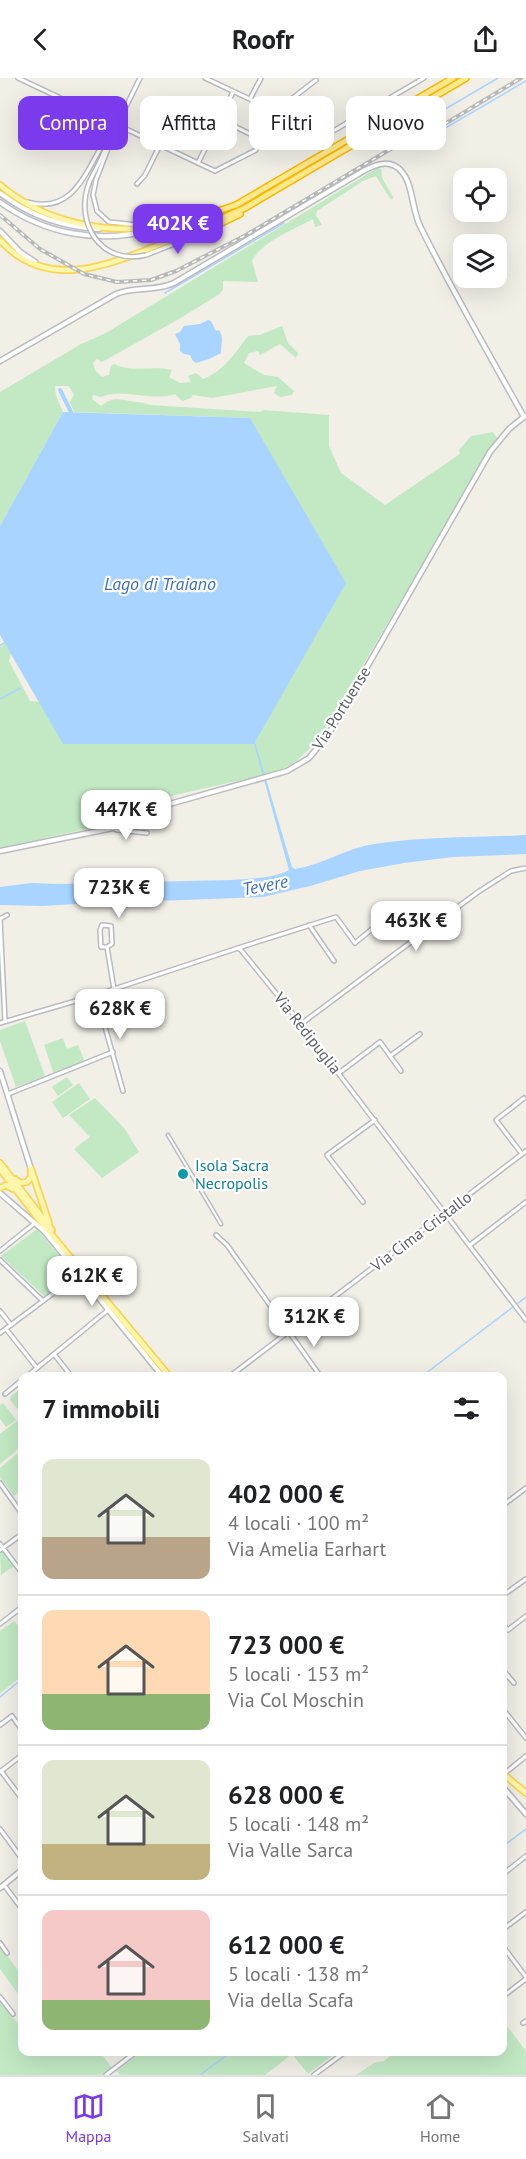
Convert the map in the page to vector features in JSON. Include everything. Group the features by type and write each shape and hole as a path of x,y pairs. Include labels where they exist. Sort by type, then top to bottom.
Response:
{"highway":[{"path":"160,227 222,210 253,196 453,78"},
{"path":"186,234 224,218 297,178 466,78"},
{"path":"201,233 248,210 292,184 297,178"}],"main road":[{"path":"0,184 21,200 52,215 103,229 126,230 160,227"},
{"path":"0,240 18,256 36,266 56,271 70,271 99,266 186,234"},
{"path":"0,1163 79,1266"},
{"path":"8,1172 19,1182 24,1183 31,1177 31,1169"},
{"path":"31,1169 52,1231"},
{"path":"0,1171 0,1178"},
{"path":"0,1171 166,1372"},
{"path":"0,1188 6,1185 21,1196"},
{"path":"507,1776 526,1793"}],"street":[{"path":"18,78 56,96"},
{"path":"128,103 140,78"},
{"path":"205,78 249,99"},
{"path":"252,96 261,78"},
{"path":"334,129 424,78"},
{"path":"294,96 315,79"},
{"path":"231,96 233,91"},
{"path":"171,150 215,171 256,150 257,145 252,135 237,128"},
{"path":"21,200 45,205 67,197 83,178 100,150"},
{"path":"102,150 84,197 84,212 94,238 105,249 130,257 146,255 201,233"},
{"path":"108,150 94,186 93,201 97,211 104,219 114,224 160,227"},
{"path":"137,184 145,175 158,150"},
{"path":"198,163 204,150"},
{"path":"0,361 116,294 128,290 159,288 174,283 365,170 384,163 394,165 405,175 420,226 525,417"},
{"path":"0,193 24,210 50,221 103,229"},
{"path":"0,202 38,224 75,234 100,236 133,234 160,227"},
{"path":"0,231 20,252 36,262 57,270 70,271"},
{"name":"Via Portuense","path":"0,851 113,828 166,805 270,777 302,764 325,741 485,460 505,432 525,417"},
{"path":"113,828 147,833"},
{"path":"301,1023 478,892 511,871 526,868"},
{"path":"5,1021 0,919 7,915"},
{"path":"0,1023 114,989 336,917 355,943 377,925"},
{"path":"108,924 111,926 112,944 107,947 102,947 100,930 102,925 108,924"},
{"path":"309,926 334,961"},
{"path":"107,947 114,989"},
{"name":"Via Redipuglia","path":"238,948 244,952 301,1023 526,1320"},
{"path":"96,994 123,1091"},
{"path":"390,1056 420,1034"},
{"path":"339,1073 380,1042 401,1071"},
{"path":"8,1094 112,1052"},
{"path":"0,1071 31,1169"},
{"path":"524,1098 496,1120 524,1153"},
{"path":"363,1202 327,1155 375,1120"},
{"path":"168,1135 221,1224"},
{"name":"Via Cima Cristallo","path":"236,1372 524,1153"},
{"path":"0,1193 35,1223 159,1372"},
{"path":"470,1245 526,1202"},
{"path":"0,1251 35,1223"},
{"path":"216,1235 227,1245 318,1372"},
{"path":"0,1260 43,1301"},
{"path":"0,1333 79,1274"},
{"path":"32,1372 108,1310"},
{"path":"0,1311 11,1325"},
{"path":"6,1329 37,1368"},
{"path":"54,1354 68,1372"},
{"path":"5,1394 18,1383"},
{"path":"0,1482 18,1508"},
{"path":"507,1502 526,1488"},
{"path":"2,1549 18,1537"},
{"path":"0,1544 18,1568"},
{"path":"507,1592 526,1579"},
{"path":"0,1624 18,1610"},
{"path":"507,1629 526,1616"},
{"path":"508,1676 514,1683"},
{"path":"507,1714 526,1738"},
{"path":"0,1725 12,1716 17,1723"},
{"path":"507,1770 526,1756"},
{"path":"18,1758 1,1772 18,1794"},
{"path":"507,1792 526,1814"},
{"path":"0,1829 18,1854"},
{"path":"507,1871 526,1856"},
{"path":"18,1873 2,1886 18,1904"},
{"path":"507,1926 526,1912"},
{"path":"0,1943 7,1953"},
{"path":"507,1951 526,1976 507,1993"},
{"path":"0,1997 13,2014"},
{"path":"105,2075 131,2056"},
{"path":"314,2075 340,2056"}],"green space":[{"path":"377,168 381,169 382,178 393,197 392,200 376,176 363,181 317,211 316,215 322,225 315,227 313,219 279,237 256,254 252,261 258,282 223,281 223,290 218,295 102,362 97,359 93,363 95,370 102,377 109,375 111,366 114,364 134,369 172,370 169,377 180,383 191,382 188,376 196,373 203,379 217,371 248,336 260,335 282,326 288,343 298,353 296,358 280,344 260,355 258,351 249,353 244,363 264,375 278,377 294,391 292,395 280,397 274,393 277,386 212,398 193,395 182,401 175,394 156,396 118,393 101,397 93,395 92,399 101,406 118,399 150,405 329,415 329,446 341,473 385,505 460,454 459,450 471,436 493,432 497,438 318,741 294,763 276,772 167,797 114,823 0,848 0,647 5,644 11,653 9,661 30,701 39,702 64,744 250,418 74,412 70,402 74,395 69,386 55,386 56,396 63,412 0,526 0,392 81,344 106,333"},
{"path":"96,996 99,1008 79,1014 77,1002"},
{"path":"25,1021 45,1076 16,1087 0,1041 0,1030"},
{"path":"63,1038 67,1049 78,1045 85,1062 54,1074 44,1045"},
{"path":"67,1077 73,1085 58,1096 52,1087"},
{"path":"79,1083 90,1099 63,1118 52,1102"},
{"path":"95,1098 124,1128 139,1152 102,1178 74,1149 90,1137 69,1115"},
{"path":"37,1229 74,1274 44,1296 1,1256"},
{"path":"18,1391 18,1409 10,1400 11,1396"},
{"path":"3,1403 16,1420 6,1427 0,1419 0,1405"},
{"path":"18,1420 18,1449 0,1464 0,1434"},
{"path":"18,1453 18,1492 14,1496 0,1477 0,1468"},
{"path":"3,1551 14,1566 1,1575 0,1554"},
{"path":"14,1621 18,1626 18,1679 0,1693 0,1631"},
{"path":"0,1946 18,1971 18,1994 0,1969"},
{"path":"0,2000 18,2024 18,2056 103,2056 112,2068 102,2075 0,2075"},
{"path":"507,2026 526,2051 526,2075 356,2075 374,2063 384,2061 390,2056 507,2056"},
{"path":"136,2056 289,2056 265,2075 120,2075 117,2071"},
{"path":"294,2056 332,2056 308,2074"}],"water":[{"path":"211,321 216,331 219,330 221,333 221,353 196,363 190,355 180,351 180,344 175,334 180,332 184,326 200,324"},
{"name":"Lago di Traiano","path":"63,412 250,418 346,583 255,742 292,867 295,869 305,867 364,846 431,838 526,835 526,854 453,857 404,863 360,871 263,897 134,904 112,902 42,906 0,905 0,887 31,883 232,880 269,877 289,870 254,744 63,744 0,635 0,526"}],"waterway":[{"path":"446,109 498,78"},
{"path":"446,128 526,81"},
{"path":"165,293 284,223"},
{"path":"60,390 71,412"},
{"path":"0,645 5,643"},
{"path":"0,699 20,688"},
{"path":"428,1372 526,1297"},
{"path":"0,1697 18,1682"},
{"path":"507,1843 526,1829"},
{"path":"200,2075 226,2056"}],"railway":[{"path":"0,215 40,249 84,274 117,282 151,280 176,271 246,235 389,150 448,122 521,78"}],"place":[{"name":"Isola Sacra Necropolis","path":"183,1174"}],"water label":[{"name":"Tevere","path":"265,885"}]}
